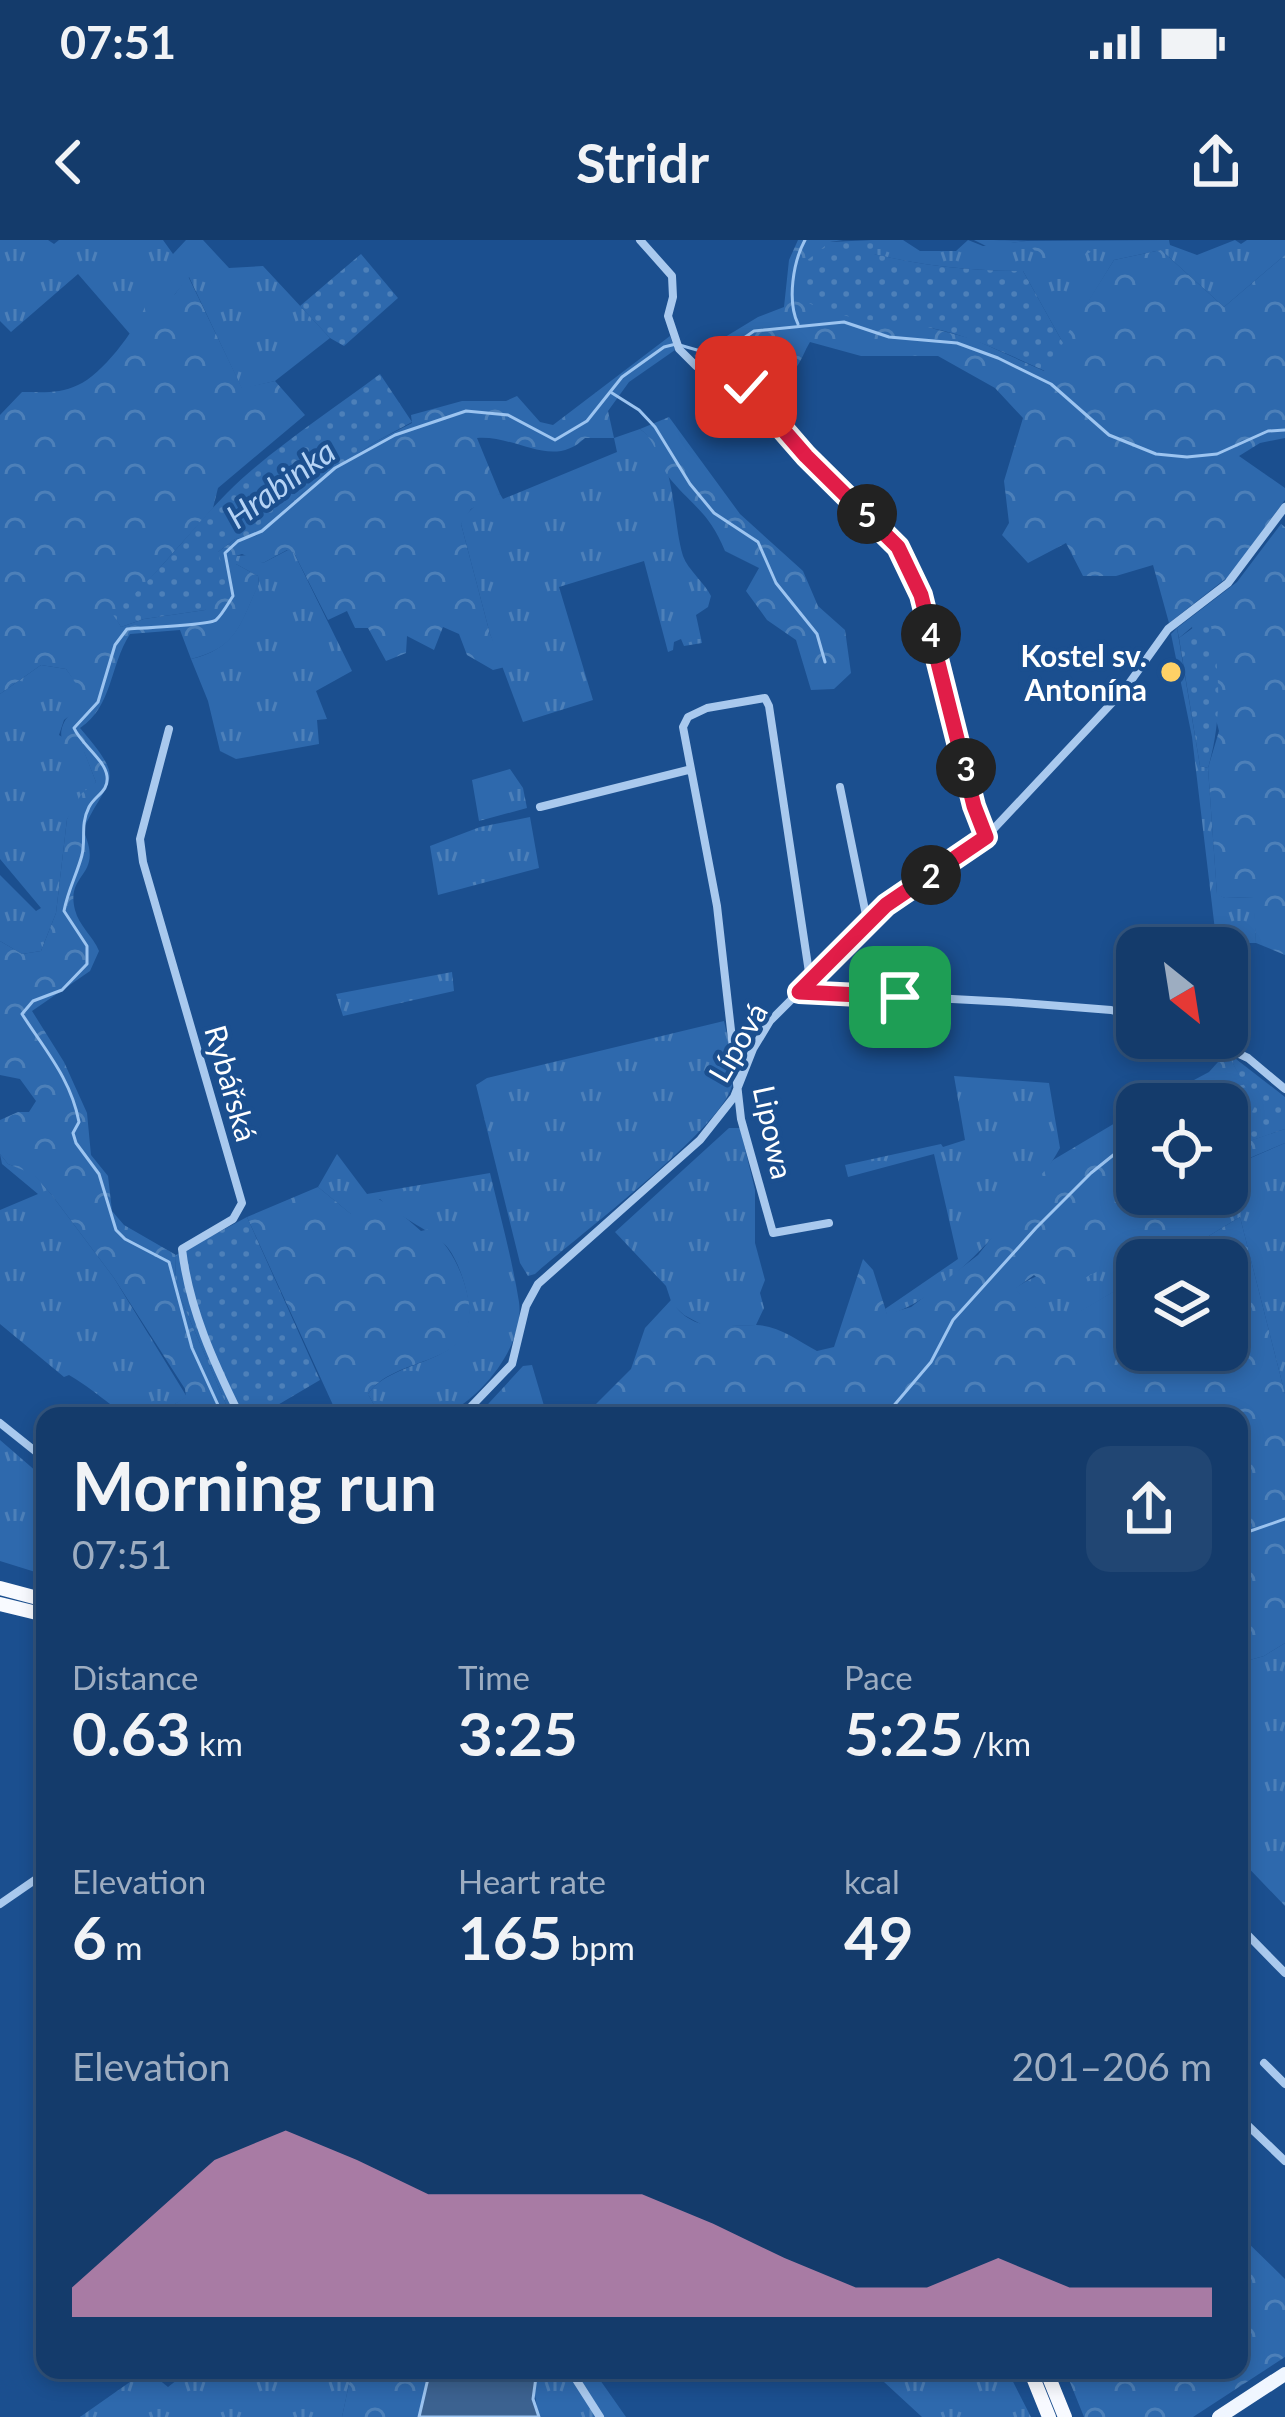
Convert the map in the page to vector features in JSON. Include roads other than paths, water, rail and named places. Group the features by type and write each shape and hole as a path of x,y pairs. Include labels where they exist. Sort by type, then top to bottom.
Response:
{"highway":[{"path":"0,1588 36,1598"},
{"path":"0,1604 36,1614"},
{"path":"1034,2379 1049,2417"},
{"path":"1050,2379 1065,2417"}],"main road":[{"path":"1219,2417 1285,2374"}],"street":[{"path":"640,240 672,276 668,316 684,355 696,366 746,387 806,456 898,547 921,595 986,837"},
{"name":"Lípová","path":"471,1407 512,1364 526,1306 538,1284 700,1141 734,1097 770,1021 868,921 986,837 1125,689 1168,629 1228,583 1285,507"},
{"name":"Lipowa","path":"811,980 782,773 765,698 707,708 688,717 683,727 717,907 741,1120 773,1233 829,1223"},
{"name":"Rybářská","path":"169,729 140,838 242,1203 233,1219 182,1249 186,1283 201,1327 236,1407"},
{"path":"540,807 688,770"},
{"path":"840,787 868,921"},
{"path":"799,992 1116,1011"},
{"path":"1248,1058 1285,1089"},
{"path":"0,1423 36,1452"},
{"path":"0,1904 36,1879"},
{"path":"1248,1935 1285,1973"},
{"path":"1264,2063 1285,2084"},
{"path":"1248,2125 1285,2162"},
{"path":"576,2379 600,2417"}],"waterway":[{"path":"798,324 793,282 805,240"},
{"name":"Hrabinka","path":"219,1407 192,1348 169,1262 116,1230 99,1174 76,1143 73,1133 79,1122 70,1092 22,1014 33,1001 62,990 87,964 87,946 64,911 82,855 86,814 106,786 107,776 74,728 98,702 115,645 127,629 216,620 233,596 225,553 238,541 262,531 335,468 395,435 466,411 508,415 555,440 587,421 622,377 664,347 676,344 704,352 731,347 754,331 844,322 889,337 957,343 998,358 1051,384 1109,435 1156,454 1217,454 1268,431 1285,430"},
{"path":"612,393 655,427 714,513 758,542 776,583 817,634 825,662"},
{"path":"893,1407 931,1362 953,1320 1036,1228 1116,1153"},
{"path":"1248,1532 1285,1519"}],"place":[{"name":"Kostel sv. Antonína","path":"1171,672"}]}
